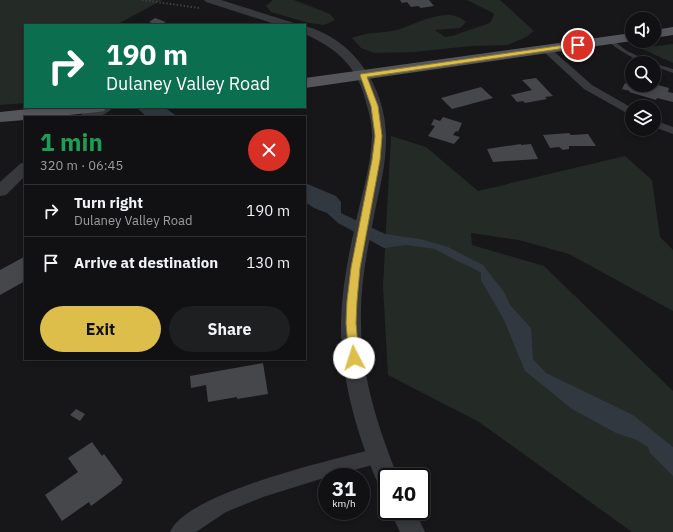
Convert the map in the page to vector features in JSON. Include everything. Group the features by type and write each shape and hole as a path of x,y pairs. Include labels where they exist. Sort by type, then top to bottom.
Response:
{"main road":[{"path":"661,33 673,32"},
{"path":"306,83 625,38"},
{"path":"0,117 48,114 91,108"}],"street":[{"path":"210,0 287,24"},
{"path":"306,30 320,36 354,61 363,75 374,106 378,123 379,136 376,160 363,228 352,301 352,346 360,397 383,468"},
{"path":"547,50 588,87 625,109"},
{"path":"89,116 104,108"},
{"path":"661,126 673,131"},
{"path":"0,191 24,168"},
{"path":"180,532 214,509 241,496 378,456"},
{"path":"407,520 413,532"}],"lane":[{"path":"609,40 625,52 634,56"},
{"path":"661,67 673,71"}],"shaded area":[{"path":"0,0 162,0 118,24 24,24 24,103 0,105"},
{"path":"273,0 294,0 330,14 335,20 324,25 309,23 271,12 266,6"},
{"path":"467,0 500,0 534,31 526,37 508,45 471,46 414,52 374,53 361,48 352,38 397,30 441,15 458,17 466,22 460,28 435,30 445,37 490,23 494,15 493,13"},
{"path":"673,44 673,63 661,58 661,56 658,56 640,48 661,48 661,45"},
{"path":"137,108 165,108 177,116 146,116"},
{"path":"391,136 426,147 478,191 625,156 652,180 660,237 673,250 673,311 569,254 519,240 471,233 472,245 544,266 673,391 673,532 632,532 479,422 388,375 383,286"},
{"path":"306,183 336,196 341,202 341,213 385,234 420,239 448,247 483,265 504,292 510,305 531,328 533,359 546,373 633,415 673,447 673,476 650,453 648,447 637,440 616,433 572,409 525,371 504,320 481,280 481,273 435,249 406,245 384,248 338,223 327,213 314,208 306,203"}],"building":[{"path":"400,0 429,0 434,6 421,8 418,6 411,7 407,2 402,3"},
{"path":"155,18 166,22 155,24 149,22"},
{"path":"536,78 553,96 545,97 547,99 525,103 523,101 517,102 511,95 532,90 522,80"},
{"path":"625,83 625,90 622,89"},
{"path":"661,86 669,88 668,92 673,93 673,102 657,98 656,100 629,92 661,92"},
{"path":"481,87 493,98 452,109 441,98"},
{"path":"443,117 462,123 458,132 456,131 453,135 460,137 454,144 428,136 435,126 431,125 434,119 440,121"},
{"path":"569,133 571,135 588,134 596,146 569,146 569,149 563,150 559,147 550,148 543,135"},
{"path":"531,144 538,159 493,162 487,149"},
{"path":"24,257 24,282 0,295 0,270"},
{"path":"263,363 268,394 208,402 206,385 191,388 190,376"},
{"path":"76,409 85,414 80,421 70,415"},
{"path":"92,442 102,456 104,454 123,480 121,482 122,483 91,506 89,502 62,521 45,495 78,472 68,458"}],"route":[{"path":"354,358 351,323 352,301 356,268 379,136 379,128 374,106 363,75 578,45"}]}
